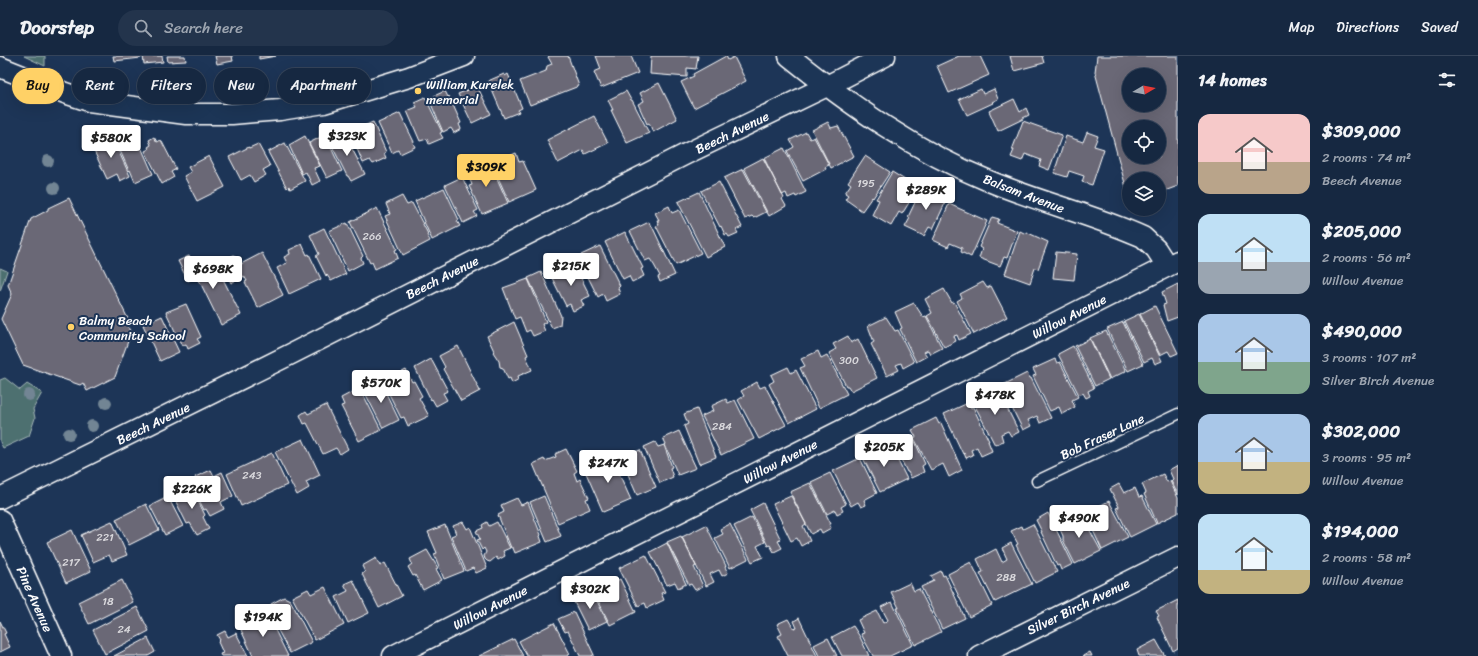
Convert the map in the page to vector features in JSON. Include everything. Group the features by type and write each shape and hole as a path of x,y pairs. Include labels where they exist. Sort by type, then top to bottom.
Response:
{"street":[{"path":"0,67 89,101 186,114 232,114 280,110 324,103 409,77 464,56"},
{"name":"Balsam Avenue","path":"789,56 854,106 917,146 988,181 1143,237 1172,263"},
{"name":"Beech Avenue","path":"0,498 284,358 686,154 827,86 885,56"},
{"name":"Willow Avenue","path":"393,656 1172,263"},
{"name":"Pine Avenue","path":"0,520 61,656"},
{"name":"Silver Birch Avenue","path":"979,656 1178,557"}],"lane":[{"name":"Bob Fraser Lane","path":"1036,481 1178,414"}],"green space":[{"path":"24,56 45,56 45,66"},
{"path":"0,268 7,271 0,291"},
{"path":"5,378 20,390 27,384 42,393 33,409 35,418 29,436 3,448 0,442 0,380"}],"building":[{"path":"113,56 141,56 141,58 114,61"},
{"path":"143,56 162,56 163,62 144,64"},
{"path":"167,56 185,56 186,61 168,62"},
{"path":"215,56 232,56 233,61 217,64"},
{"path":"259,56 276,56 259,59"},
{"path":"568,56 579,86 530,105 520,81 546,71 547,66 552,64 548,57"},
{"path":"596,56 631,56 638,73 601,88 594,72 601,69"},
{"path":"651,56 698,56 696,69 687,68 687,77 650,74"},
{"path":"726,56 728,60 734,57 746,81 694,108 681,82 694,76 693,74"},
{"path":"959,56 980,56 989,75 949,93 937,66"},
{"path":"1010,56 1042,56 1044,63 1014,71"},
{"path":"1097,56 1178,56 1178,186 1166,190 1166,172 1122,172 1095,72"},
{"path":"504,74 505,76 508,74 522,108 518,110 519,112 504,118 488,81"},
{"path":"659,83 677,119 653,132 649,123 647,124 638,104 644,101 640,93"},
{"path":"477,86 491,114 472,123 458,94"},
{"path":"981,89 983,94 994,89 998,99 992,102 993,103 967,115 959,99"},
{"path":"445,91 448,97 449,96 461,123 459,124 461,129 454,133 451,128 443,132 431,104 436,101 434,96"},
{"path":"626,91 649,133 627,143 611,110 613,110 608,100"},
{"path":"425,97 442,132 440,133 443,138 429,144 427,139 420,141 407,111 417,107 414,102"},
{"path":"1014,99 1020,112 1026,108 1029,115 998,131 989,111"},
{"path":"400,113 415,147 400,154 398,150 392,153 378,123"},
{"path":"594,116 608,143 585,154 583,150 558,163 547,140"},
{"path":"1023,121 1062,135 1049,170 1039,166 1041,160 1025,154 1022,161 1011,157 1014,150 1012,150"},
{"path":"373,122 386,152 384,153 386,158 373,164 370,160 363,163 350,132"},
{"path":"828,122 831,128 838,126 854,156 831,168 812,130"},
{"path":"806,132 810,139 814,137 829,165 825,167 826,169 803,181 787,151 794,147 790,140"},
{"path":"1087,132 1098,136 1094,146 1104,149 1092,185 1082,182 1084,176 1069,171 1067,177 1054,173 1066,136 1083,142"},
{"path":"344,133 365,174 351,181 329,140"},
{"path":"128,135 131,141 137,138 153,174 135,182 118,146 124,144 121,138"},
{"path":"325,135 342,171 327,178 309,143"},
{"path":"108,136 109,141 113,139 130,176 120,181 117,174 107,179 94,151 97,149 94,143"},
{"path":"305,136 320,166 314,168 320,181 312,185 306,172 302,174 289,145"},
{"path":"154,137 157,142 161,140 176,169 171,172 174,177 162,184 145,151 149,149 148,147 151,145 149,140"},
{"path":"285,143 305,181 290,189 289,186 287,188 268,152"},
{"path":"258,144 270,166 263,170 266,175 254,182 250,175 241,180 229,157"},
{"path":"784,148 806,192 796,197 795,195 788,198 786,193 782,195 764,158"},
{"path":"516,153 519,162 523,161 536,190 509,202 496,173 499,172 494,163"},
{"path":"209,156 225,187 197,201 184,176 191,172 188,167"},
{"path":"865,156 890,172 873,198 872,197 862,211 845,199 848,195 845,193 851,184 848,182"},
{"path":"763,158 784,198 782,199 786,206 769,216 744,168"},
{"path":"483,161 485,167 488,166 492,175 495,174 508,203 482,214 469,186 472,185 466,169"},
{"path":"743,169 766,212 754,218 752,216 745,219 724,178"},
{"path":"892,172 918,188 902,214 899,212 891,226 872,215 879,200 876,199"},
{"path":"462,177 478,210 474,212 477,216 463,223 445,185"},
{"path":"719,182 742,227 736,230 738,233 729,237 727,234 725,235 721,226 720,227 701,191"},
{"path":"926,186 948,197 933,229 929,227 924,236 905,227 910,218 908,217 921,190 924,191"},
{"path":"444,188 459,220 457,221 460,226 432,240 415,201"},
{"path":"699,192 725,247 706,257 678,202"},
{"path":"402,196 407,205 412,203 430,241 403,255 385,216 390,214 386,204"},
{"path":"69,198 129,321 126,323 131,333 115,377 87,391 83,383 80,385 23,365 1,319 12,294 8,285 31,219 48,210 48,208"},
{"path":"949,204 987,221 971,257 961,252 962,248 950,243 948,247 933,240"},
{"path":"669,206 672,213 679,210 701,253 676,265 656,226 659,225 657,220 659,220 655,213"},
{"path":"377,208 397,249 395,250 398,258 375,269 372,262 370,263 350,222"},
{"path":"992,217 999,219 997,223 1017,231 1007,258 1004,257 1000,266 979,258 982,249 979,247"},
{"path":"649,222 675,275 660,282 658,277 660,276 654,265 650,259 645,261 630,231"},
{"path":"347,223 363,256 361,258 363,263 348,271 329,231"},
{"path":"324,228 346,274 331,281 327,275 326,276 316,256 319,254 310,235"},
{"path":"1020,231 1026,234 1026,232 1048,242 1038,269 1035,268 1030,283 1005,274"},
{"path":"625,232 643,268 641,269 644,276 632,282 629,276 623,279 605,242"},
{"path":"302,244 307,255 309,254 321,279 289,294 277,268 287,263 284,257 290,254 289,250"},
{"path":"600,246 620,286 618,288 620,294 606,301 603,294 598,297 580,261 583,260 581,255"},
{"path":"1056,252 1077,254 1074,280 1053,278"},
{"path":"262,253 283,295 258,308 245,282 247,281 244,276 231,283 221,262 234,255 239,265"},
{"path":"189,256 197,272 215,263 241,315 221,325 197,276 188,281 178,261"},
{"path":"574,264 590,296 581,300 584,306 573,311 570,304 566,306 551,276"},
{"path":"541,272 561,316 560,325 552,328 528,278"},
{"path":"528,279 546,322 542,324 545,331 533,336 530,330 526,332 520,317 515,319 503,288"},
{"path":"983,282 987,288 991,286 1007,317 974,334 957,301 962,298 960,294"},
{"path":"1178,284 1178,317 1167,321 1163,305 1166,304 1162,292"},
{"path":"944,289 952,303 954,302 971,334 959,340 957,335 954,336 956,341 944,347 927,316 932,313 925,299"},
{"path":"914,303 923,317 926,316 942,348 930,354 928,350 924,352 927,356 916,362 900,329 902,328 895,312"},
{"path":"186,304 201,337 197,339 200,343 188,349 186,344 182,346 166,312"},
{"path":"1155,306 1178,353 1171,356 1168,351 1160,355 1140,314"},
{"path":"1139,314 1162,361 1155,364 1152,358 1144,362 1124,321"},
{"path":"162,316 179,352 160,361 143,325"},
{"path":"886,317 895,331 898,330 914,362 903,368 901,363 896,365 899,370 887,376 871,344 874,342 868,326"},
{"path":"514,322 528,355 526,356 532,370 518,376 519,379 512,383 510,378 508,379 503,368 500,367 499,361 493,352 494,351 487,336"},
{"path":"1123,322 1143,364 1128,371 1107,329"},
{"path":"1106,331 1126,371 1110,379 1090,338"},
{"path":"848,336 851,343 858,339 877,378 851,391 848,386 846,386 829,353 836,349 833,344"},
{"path":"1090,339 1109,379 1095,386 1075,346"},
{"path":"458,346 480,391 461,401 443,369 445,367 439,356"},
{"path":"1073,346 1094,388 1088,391 1090,396 1086,398 1083,393 1079,395 1058,354"},
{"path":"818,351 821,358 827,355 847,394 819,408 800,368 805,366 801,359"},
{"path":"431,359 448,391 443,393 447,400 436,406 432,399 431,400 415,368"},
{"path":"1055,359 1057,363 1060,362 1078,397 1072,400 1075,407 1062,414 1059,407 1050,411 1033,376 1036,375 1033,369"},
{"path":"788,367 791,373 796,370 816,409 789,423 769,384 774,381 771,375"},
{"path":"406,370 422,396 419,398 429,416 408,426 404,417 401,418 385,386 387,385 385,381"},
{"path":"1027,373 1051,418 1040,423 1037,416 1028,420 1031,426 1023,430 1004,392 1006,391 1003,385"},
{"path":"376,380 378,385 381,383 399,420 383,428 362,387"},
{"path":"757,382 760,388 765,386 786,425 759,439 738,400 744,396 741,391"},
{"path":"360,388 381,430 359,441 341,406 344,405 341,398"},
{"path":"997,388 1019,432 1011,436 1008,431 1001,434 1003,441 995,445 973,400"},
{"path":"726,399 728,403 735,400 754,439 721,455 702,416 713,411 711,406"},
{"path":"968,403 971,408 973,407 989,441 992,451 981,456 977,447 971,450 973,455 966,458 944,414"},
{"path":"326,405 348,449 340,454 336,448 323,454 307,423 304,424 300,415 306,411 308,414"},
{"path":"697,409 716,457 699,464 684,426 688,424 684,414"},
{"path":"936,418 939,424 941,423 962,470 949,477 943,464 931,470 914,438 916,437 912,430"},
{"path":"679,431 696,468 678,475 663,438"},
{"path":"901,437 904,442 913,437 925,464 922,466 924,472 911,478 892,441"},
{"path":"303,439 320,475 306,482 309,488 297,495 275,452"},
{"path":"655,442 658,447 664,445 672,467 670,468 673,477 660,483 644,447"},
{"path":"889,443 907,479 880,492 862,456"},
{"path":"566,449 577,471 574,473 577,481 580,479 589,498 586,499 590,509 558,523 533,464 544,459 545,461 556,457 555,454"},
{"path":"640,450 656,487 637,495 624,465 626,465 623,457"},
{"path":"272,453 287,485 241,506 227,474"},
{"path":"603,457 606,463 613,460 631,500 603,512 586,473 593,470 590,462"},
{"path":"860,458 877,493 864,500 866,505 861,507 858,502 851,506 833,471"},
{"path":"1178,465 1178,495 1171,481 1173,479 1169,470"},
{"path":"211,470 214,476 222,472 233,496 221,502 224,509 210,516 206,509 204,510 192,486 198,483 195,477"},
{"path":"830,473 846,504 841,507 843,511 837,514 835,510 827,514 811,482"},
{"path":"1163,474 1167,482 1170,481 1178,498 1178,513 1157,523 1144,494 1146,493 1142,484"},
{"path":"810,483 831,524 829,524 831,528 822,533 820,529 811,534 790,492"},
{"path":"1119,484 1124,493 1135,488 1139,497 1142,496 1156,524 1130,537 1116,508 1119,507 1110,489"},
{"path":"191,487 205,515 203,517 209,529 197,535 190,523 187,524 173,496"},
{"path":"544,496 561,536 547,542 530,502"},
{"path":"791,496 806,524 803,526 810,541 801,546 797,538 791,541 773,504"},
{"path":"168,497 183,526 165,535 150,506"},
{"path":"517,498 521,505 528,502 541,535 542,542 515,553 513,548 511,548 498,515 504,512 501,505"},
{"path":"1109,501 1128,537 1102,550 1085,513"},
{"path":"763,503 781,540 778,541 782,548 774,552 770,545 768,546 750,510"},
{"path":"146,504 159,530 129,545 116,519"},
{"path":"1048,513 1073,564 1061,570 1059,565 1057,566 1036,520"},
{"path":"1081,514 1101,551 1075,564 1063,540 1063,536 1058,525"},
{"path":"752,517 765,542 757,546 763,557 752,562 734,526"},
{"path":"112,521 127,555 112,561 109,555 93,562 81,535"},
{"path":"463,522 467,529 470,527 487,568 476,573 473,568 466,571 451,536 456,534 453,526"},
{"path":"487,522 489,526 497,522 510,548 503,551 505,556 498,560 496,557 490,562 485,559 484,556 486,552 484,548 482,550 477,540 480,539 476,531 483,528 482,525"},
{"path":"730,524 748,559 730,568 715,538 723,534 720,529"},
{"path":"1033,524 1057,572 1035,583 1016,545 1018,544 1011,531 1022,526 1023,529"},
{"path":"445,525 464,571 444,579 434,554 437,553 428,532"},
{"path":"706,525 728,573 722,576 719,570 710,574 714,582 706,586 682,537"},
{"path":"72,530 91,571 66,583 47,542"},
{"path":"681,536 696,566 694,567 703,586 695,590 691,584 689,585 667,542"},
{"path":"667,543 686,584 678,588 675,582 667,585 650,552"},
{"path":"1011,543 1032,584 995,602 980,573 983,572 977,559 996,549 1002,562 1007,559 1002,548"},
{"path":"427,550 438,568 436,569 442,580 423,590 415,575 413,576 408,567 412,564 410,559"},
{"path":"646,555 665,592 661,593 664,600 647,608 645,603 638,606 619,568"},
{"path":"376,558 380,566 385,563 402,596 379,608 362,574 365,572 362,566"},
{"path":"971,562 992,605 969,617 948,574"},
{"path":"941,571 943,576 945,575 965,618 942,629 921,587 934,581 931,576"},
{"path":"620,579 636,612 610,625 594,592"},
{"path":"122,580 133,602 89,624 78,602"},
{"path":"353,580 369,613 348,623 336,597 348,591 344,584"},
{"path":"910,583 914,591 919,589 941,632 915,645 891,592"},
{"path":"325,587 344,625 315,640 292,597 308,589 311,594"},
{"path":"592,591 607,621 588,630 573,600"},
{"path":"284,597 290,600 312,642 290,653 272,619 270,608 271,604"},
{"path":"1178,600 1178,648 1173,651 1157,617 1159,616 1156,611"},
{"path":"892,602 913,645 890,656 873,656 861,634 864,633 858,620 877,611 883,623 888,620 881,607"},
{"path":"137,607 149,631 105,654 93,630"},
{"path":"266,612 288,656 253,656 241,630 243,629 240,624 247,621 249,627 261,621 258,615"},
{"path":"574,612 594,655 580,656 568,631 565,632 558,619"},
{"path":"799,618 817,656 788,656 778,636 782,634 777,624 788,619 794,629 797,628 794,621"},
{"path":"0,621 6,633 4,634 10,647 0,652"},
{"path":"554,623 570,654 567,656 527,656 519,641"},
{"path":"853,626 869,656 842,656 832,637"},
{"path":"225,631 228,637 236,633 248,656 221,656 220,654 223,653 218,642 220,640 217,635"},
{"path":"148,638 155,652 148,656 114,656"},
{"path":"828,638 837,656 819,656 814,645"},
{"path":"514,639 523,656 479,656"},
{"path":"1156,640 1165,656 1139,656 1137,650"},
{"path":"1090,652 1092,656 1083,656"}],"place":[{"name":"William Kurelek memorial","path":"418,91"},
{"name":"Balmy Beach Community School","path":"71,327"}]}
